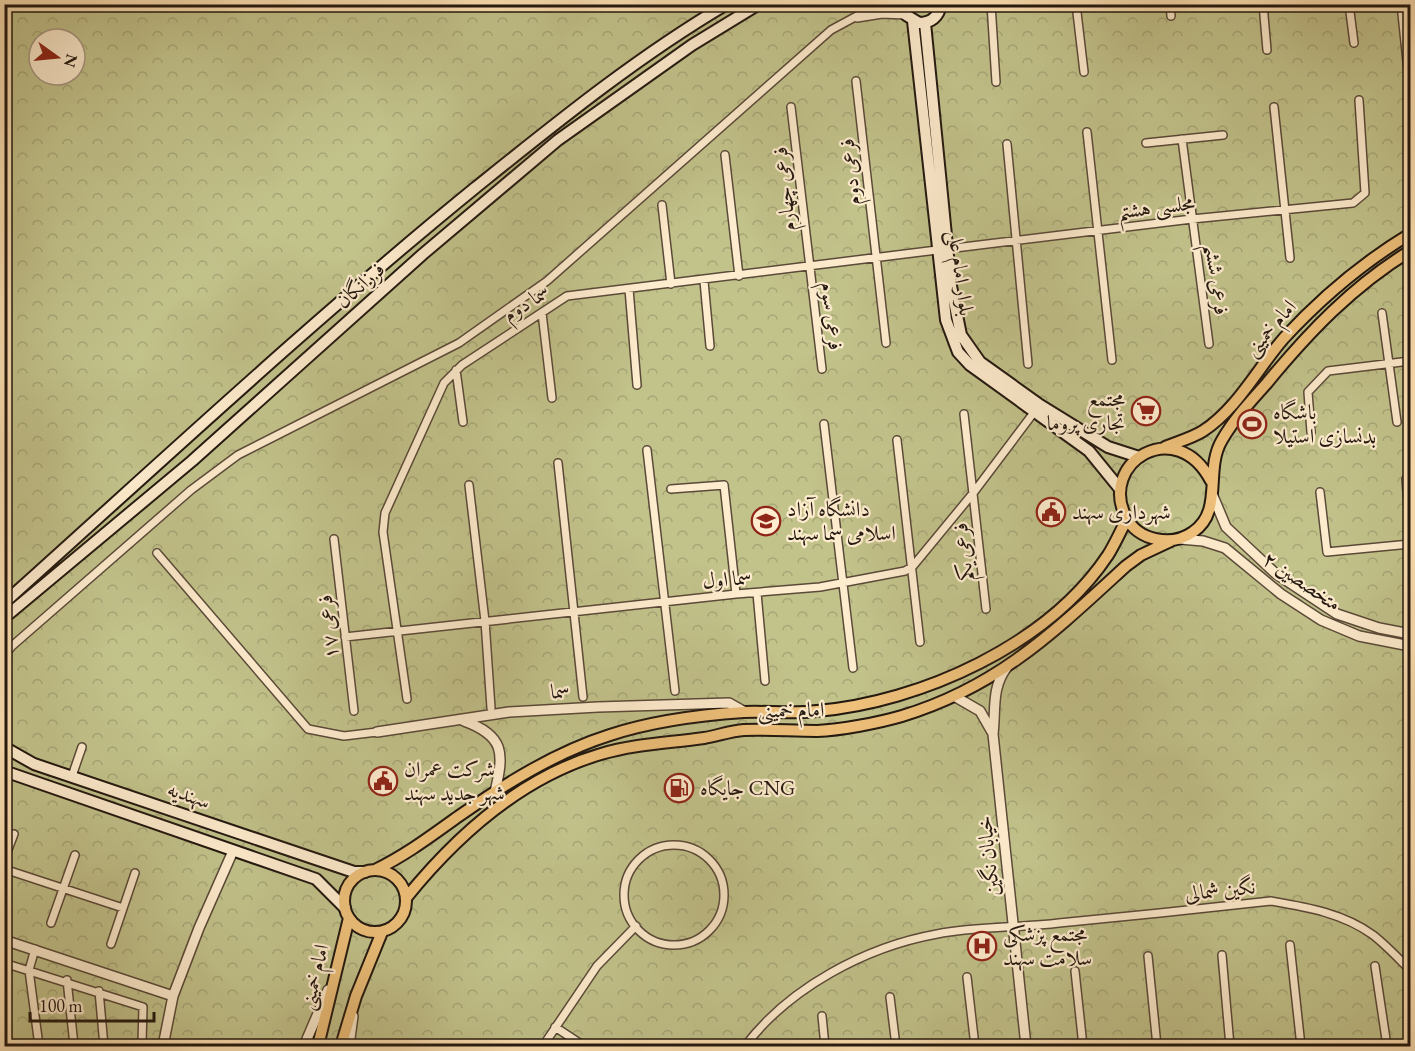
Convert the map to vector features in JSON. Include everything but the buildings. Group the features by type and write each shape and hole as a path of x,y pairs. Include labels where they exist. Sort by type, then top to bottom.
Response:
{"main road":[{"name":"فرزانگان","path":"4,603 174,447 385,261 571,111 727,4"},
{"name":"فرزانگان","path":"4,618 192,460 423,254 558,140 692,45 759,4"},
{"path":"912,16 938,15 942,6"},
{"name":"بلوار امام علی","path":"912,16 942,250 960,335 980,362 1089,450 1120,489"},
{"name":"امام خمینی","path":"1162,448 1203,432 1224,413 1283,339 1327,294 1370,258 1410,234"},
{"name":"امام خمینی","path":"1211,481 1213,459 1234,421 1294,350 1336,306 1376,272 1410,251"},
{"name":"بلوار امام علی","path":"1037,408 1108,447 1139,457"},
{"path":"1162,448 1179,449 1193,456 1203,465 1211,481 1213,496 1204,522 1193,532 1176,539 1149,537 1135,529 1121,506 1120,489 1125,473 1139,457 1162,448"},
{"name":"امام خمینی","path":"370,871 406,855 526,772 610,735 668,722 745,712 809,712 855,706 943,680 1007,647 1052,615 1083,586 1108,555 1127,519"},
{"name":"امام خمینی","path":"406,898 439,857 480,819 549,776 600,754 649,743 705,738 742,730 824,730 900,716 954,696 1038,646 1141,555 1176,539"},
{"name":"سهندیه","path":"4,747 34,764 354,872 370,871"},
{"name":"سهندیه","path":"4,771 316,879 347,913"},
{"path":"233,851 241,834"},
{"path":"370,871 384,871 399,881 406,898 403,915 398,923 382,932 363,930 347,913 346,890 357,876 370,871"},
{"name":"امام خمینی","path":"318,1047 347,913"},
{"path":"341,1047 356,996 382,932"}],"street":[{"path":"4,656 12,646 192,490 238,455 459,343 547,281 831,30 879,4"},
{"path":"1076,4 1084,72"},
{"path":"1170,4 1171,16"},
{"path":"1263,4 1267,50"},
{"path":"1349,4 1354,43"},
{"path":"1402,4 1410,81"},
{"path":"990,6 996,82"},
{"path":"851,19 882,14 912,16"},
{"name":"فرعی دوم","path":"856,81 877,259"},
{"name":"مجلسی هشتم","path":"942,250 1192,219 1346,205 1359,200 1365,193 1359,100"},
{"name":"فرعی چهارم","path":"791,107 809,267"},
{"path":"1274,107 1290,258"},
{"path":"1086,132 1112,360"},
{"path":"1146,142 1223,135"},
{"name":"فرعی ششم","path":"1182,139 1209,344"},
{"path":"1007,144 1028,364"},
{"path":"725,155 739,276"},
{"path":"662,205 671,284"},
{"name":"سما دوم","path":"407,699 383,532 385,513 444,383 456,370 567,296 942,250"},
{"path":"877,259 886,343"},
{"name":"فرعی سوم","path":"809,267 822,369"},
{"path":"704,281 710,346"},
{"path":"629,289 637,385"},
{"path":"542,313 552,398"},
{"path":"1382,313 1397,422"},
{"path":"1311,432 1308,392 1328,371 1410,361"},
{"path":"456,370 463,422"},
{"path":"913,566 974,492 1037,408"},
{"path":"964,414 974,492"},
{"path":"824,424 853,668"},
{"path":"897,440 920,642"},
{"path":"647,450 675,691"},
{"path":"558,463 583,697"},
{"path":"1406,479 1410,532"},
{"path":"469,485 485,621 491,708"},
{"path":"671,489 724,485 736,594"},
{"name":"فرعی یکم","path":"974,492 986,609"},
{"path":"1320,492 1327,552 1410,544"},
{"path":"1213,496 1226,527 1275,573 1337,614 1379,628 1410,634"},
{"name":"فرعی ۱۷","path":"334,539 354,711"},
{"name":"متخصصین ۲","path":"1176,539 1203,541 1225,548 1281,594 1321,620 1359,636 1410,646"},
{"path":"157,553 308,729 344,736 377,732"},
{"name":"سما اول","path":"345,637 842,584 905,571 913,566"},
{"path":"757,592 765,681"},
{"name":"خیابان نگین","path":"1006,667 1000,676 995,694 993,734 1026,1047"},
{"path":"954,696 980,711 993,734"},
{"name":"سما","path":"377,732 509,712 598,706 729,704 745,712"},
{"path":"462,720 491,733 501,754 495,792"},
{"path":"72,776 82,747"},
{"path":"4,860 14,834"},
{"path":"680,846 695,850 713,864 723,885 724,900 716,922 706,934 692,942 669,945 647,937 636,926 628,913 625,890 633,868 643,856 657,849 680,846"},
{"path":"163,1047 173,996 199,928 233,851"},
{"path":"51,923 75,855"},
{"path":"4,869 123,908"},
{"path":"111,944 135,873"},
{"name":"نگین شمالی","path":"745,1047 756,1032 788,1004 832,973 868,955 937,934 1271,901 1317,909 1343,919 1372,934 1410,970"},
{"path":"543,1047 597,966 636,926"},
{"path":"4,940 173,996"},
{"path":"1290,945 1301,1047"},
{"path":"35,949 29,970 39,1047"},
{"path":"1148,956 1157,1047"},
{"path":"1222,956 1230,1047"},
{"path":"4,963 67,980 143,1007 142,1043"},
{"path":"1375,966 1387,1047"},
{"path":"1075,971 1083,1047"},
{"path":"967,978 975,1047"},
{"path":"67,980 74,1045"},
{"path":"304,1047 333,980"},
{"path":"99,991 104,1046"},
{"path":"350,1047 356,996"},
{"path":"890,997 896,1047"},
{"path":"822,1016 825,1047"},
{"path":"555,1027 584,1047"},
{"path":"4,1032 6,1047"}],"green space":[{"path":"5,5 1410,5 1410,1046 5,1046"}],"place":[{"name":"مجتمع تجاری پروما","path":"1146,411"},
{"name":"باشگاه بدنسازی استیلا","path":"1252,424"},
{"name":"شهرداری سهند","path":"1051,512"},
{"name":"دانشگاه آزاد اسلامی سما سهند","path":"766,521"},
{"name":"شرکت عمران شهر جدید سهند","path":"383,781"},
{"name":"جایگاه CNG","path":"679,788"},
{"name":"مجتمع پزشکی سلامت سهند","path":"982,946"}]}
